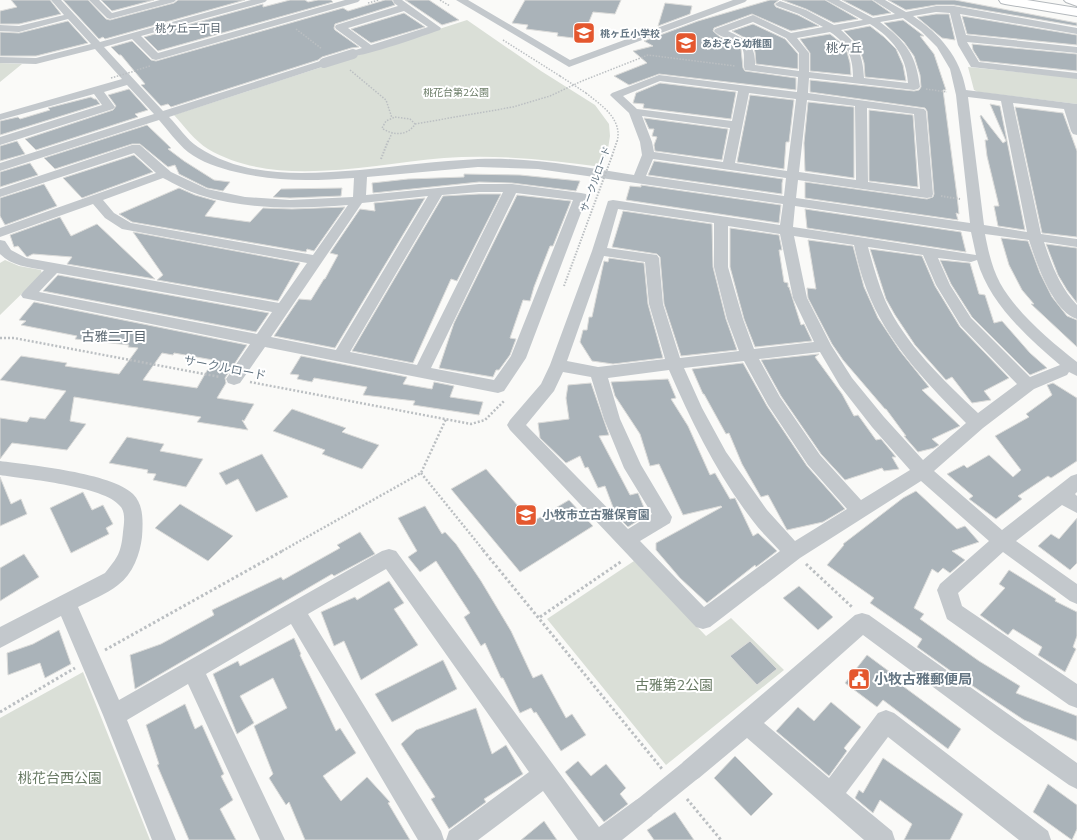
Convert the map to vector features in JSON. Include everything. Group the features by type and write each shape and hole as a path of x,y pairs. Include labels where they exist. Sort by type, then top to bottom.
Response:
{"highway":[{"path":"1006,0 1077,12"},
{"path":"1042,0 1077,6"}],"main road":[{"path":"1002,0 1077,16"},
{"path":"1070,0 1077,2"}],"street":[{"path":"56,0 98,46 132,76 160,115 192,149 211,160 230,168 283,177 319,177 465,164 538,165 638,178 1077,244"},
{"path":"94,0 110,16 171,0"},
{"path":"0,60 36,60 59,56 261,0"},
{"path":"134,36 156,57 355,0"},
{"path":"0,167 436,28 396,0"},
{"path":"460,0 569,64 742,0"},
{"path":"785,0 780,4 799,11 832,28 846,40 855,53 858,61 858,80"},
{"path":"831,0 872,20 890,35 907,55 914,86 858,80 804,74 749,68 751,57 750,51 746,46 719,31 753,18 790,36 804,53 805,62 804,74 802,95 786,230 800,298 824,346 846,382 878,422 922,471 1002,541 1077,595"},
{"path":"878,0 904,15 930,34 947,53 956,70 956,93 984,258 994,283 1014,311 1069,370 1028,385 977,423 922,471 793,552 703,620 516,425 548,387 558,364 599,251 613,204 971,258"},
{"path":"922,2 934,9"},
{"path":"370,49 340,27 406,7"},
{"path":"790,36 934,9 954,9 1077,31"},
{"path":"954,9 963,45 975,65 1077,76"},
{"path":"0,28 19,29 70,16"},
{"path":"961,38 1077,50"},
{"path":"0,117 97,90 132,76"},
{"path":"638,178 648,155 646,142 634,112 616,95 659,78 920,110 927,194 648,155"},
{"path":"728,166 744,89"},
{"path":"0,140 108,107 97,90"},
{"path":"956,93 1073,106 1077,131"},
{"path":"1006,98 1035,237 1046,270 1061,297 1077,314"},
{"path":"861,103 862,185"},
{"path":"634,112 736,126"},
{"path":"0,193 136,148 151,165 164,174 189,186 209,193 257,202 310,204 489,187 512,188 581,196 518,358 498,387 28,295 55,267"},
{"path":"234,379 359,199 361,173"},
{"path":"0,233 164,174"},
{"path":"421,373 512,188"},
{"path":"340,356 438,191"},
{"path":"96,199 109,216 127,226 316,260"},
{"path":"721,221 721,267 735,319 749,355 774,401 814,460 860,511"},
{"path":"860,242 870,281 884,313 908,348 935,381 977,423"},
{"path":"0,244 4,252 22,262 282,309"},
{"path":"599,251 652,258 656,304 674,364 694,408 720,457 760,516 793,552"},
{"path":"930,252 943,285 966,322 1028,385"},
{"path":"558,364 598,373 824,346"},
{"path":"598,373 612,420 633,468 663,517 632,545"},
{"path":"0,468 67,478 107,488 126,499 133,511 131,546 126,562 112,579 0,638"},
{"path":"1077,481 1002,541 947,590 954,612 1077,697"},
{"path":"1061,495 1077,505"},
{"path":"114,715 390,557 545,775 594,840"},
{"path":"66,603 114,715 164,840"},
{"path":"295,612 432,840"},
{"path":"602,840 691,770 862,622 1077,777"},
{"path":"193,670 273,840"},
{"path":"830,795 886,721 1040,840"},
{"path":"747,723 883,840"},
{"path":"458,840 545,775"}],"path":[{"path":"415,124 410,118 398,117 392,118 383,124 382,128 392,133 404,132 413,127 415,124 513,107 550,96 582,81 648,55 749,68"},
{"path":"111,78 132,76"},
{"name":"サークルロード","path":"560,76 586,93 608,112 618,128 618,137 612,156 564,286"},
{"path":"914,86 919,89 956,93"},
{"path":"378,171 378,167 392,133"},
{"path":"927,194 962,199"},
{"name":"サークルロード","path":"0,338 14,338 446,419 421,473"},
{"path":"0,712 90,658 421,473 665,772"},
{"path":"540,617 632,545"},
{"path":"793,552 858,613 862,622"},
{"path":"685,797 721,840"}],"green space":[{"name":"桃花台第2公園","path":"467,20 541,71 595,105 609,124 610,136 608,149 602,167 503,157 464,157 324,171 293,171 263,168 235,161 208,149 194,138 174,115"},
{"path":"0,63 22,64 0,82"},
{"path":"968,67 1077,78 1077,104 978,92 974,90"},
{"path":"5,260 19,266 41,270 42,274 0,315 0,263"},
{"name":"古雅第2公園","path":"634,561 706,636 731,618 784,670 666,765 547,619"},
{"name":"桃花台西公園","path":"83,672 150,840 0,840 0,718"}],"building":[{"path":"11,0 50,0 61,14 19,24 0,24 0,11 17,7"},
{"path":"63,0 88,0 106,19 110,20 174,3 178,0 245,0 105,39 103,37 99,39"},
{"path":"101,0 154,0 112,11"},
{"path":"290,0 305,0 308,2 331,0 333,2 158,51 144,37 263,4 263,7"},
{"path":"385,0 392,0 395,5 335,24 335,30 359,47 322,57 318,60 171,107 168,104 161,106 141,85 145,84 121,55 119,55 111,47 132,41 151,60 156,61 343,8 348,11"},
{"path":"405,0 429,0 459,20 442,25"},
{"path":"525,0 621,0 615,14 593,12 582,39 557,36 558,33 526,29 528,25 512,23"},
{"path":"770,0 779,0 774,4 776,7 798,15 819,26 791,31 752,14 714,28 713,31 720,37 735,44 741,49 743,68 745,71 796,78 796,90 659,74 629,85 614,76 647,63 633,51 653,46 644,41 698,21"},
{"path":"782,0 825,0 858,19 834,23 806,9"},
{"path":"842,0 872,0 891,13 873,16"},
{"path":"888,0 955,0 1077,23 1077,26 954,5 936,5 906,10"},
{"path":"665,3 692,6 690,14 658,26"},
{"path":"404,13 425,27 371,43 351,29"},
{"path":"936,14 949,14 955,40 942,38 917,17"},
{"path":"962,16 1077,35 1077,45 967,34"},
{"path":"903,20 924,36 920,36 934,54 946,90 943,90 957,196 959,214 956,213 958,220 805,198 805,182 927,199 933,197 934,194 927,111 925,108 810,92 810,80 914,91 919,90 921,87 920,75 914,56 904,42 884,23"},
{"path":"68,21 88,43 36,56 0,56 0,32 19,33"},
{"path":"753,24 785,39 798,54 798,69 756,64 753,46 745,38 732,31"},
{"path":"870,26 896,49 903,65 906,81 865,77 864,63 860,50 844,31"},
{"path":"830,34 840,42 847,52 851,75 810,71 810,53 800,39"},
{"path":"972,44 1077,54 1077,71 980,61 973,50"},
{"path":"660,83 736,92 731,119 643,108 644,104 633,103 636,93"},
{"path":"129,89 148,110 135,114 138,117 36,150 25,139 113,110 116,106 108,95"},
{"path":"750,95 794,100 789,142 786,142 784,169 737,162"},
{"path":"91,97 96,99 100,104 0,135 0,121 18,117 20,119 50,110 48,108"},
{"path":"808,102 854,107 854,178 805,171 804,143"},
{"path":"990,104 1000,106 1025,230 998,226 994,206 999,206 987,156 985,140 988,140 980,116 981,115 1003,143 1006,141"},
{"path":"1015,107 1063,113 1077,151 1077,237 1042,233"},
{"path":"869,110 913,115 918,187 869,181"},
{"path":"644,118 728,129 722,160 655,151 654,145 657,137 652,136 654,129 649,129"},
{"path":"147,125 171,148 168,149 184,161 214,180 230,182 223,191 207,188 179,174 175,165 168,167 140,144 132,144 55,169 44,158"},
{"path":"17,141 25,154 0,161 0,146"},
{"path":"134,155 153,172 82,198 63,178"},
{"path":"654,161 783,179 782,194 648,175"},
{"path":"30,163 38,175 0,187 0,172"},
{"path":"464,174 520,175 580,181 576,191 512,183 479,182 373,193 372,183 408,179 464,177"},
{"path":"44,184 57,206 5,225 0,216 0,198"},
{"path":"641,185 781,205 779,223 626,200 630,186 641,187"},
{"path":"179,188 195,195 216,201 205,216 250,222 263,208 292,209 345,207 314,251 307,249 306,252 132,222 119,214"},
{"path":"342,188 341,196 290,198 273,197 281,189"},
{"path":"501,194 457,281 451,279 413,363 352,351 443,196"},
{"path":"517,195 571,201 553,246 550,246 530,301 523,300 510,338 516,339 510,355 499,370 496,370 493,377 439,368 454,323"},
{"path":"425,198 335,348 274,336 299,299 311,300 325,279 338,255 330,253 360,209 375,211 374,203"},
{"path":"805,209 961,232 966,252 807,228"},
{"path":"623,211 712,224 713,267 726,319 737,350 681,356 664,304 660,257 657,254 612,247"},
{"path":"60,217 71,236 97,224 155,279 67,264 72,257 33,254 27,257 18,246 14,247 10,235"},
{"path":"730,228 779,235 782,250 779,250 784,282 788,283 801,325 804,324 812,341 755,347 744,319 730,267"},
{"path":"133,232 300,263 278,301 157,280 163,275"},
{"path":"1001,238 1028,241 1040,273 1052,297 1067,316 1077,320 1077,347 1031,304 1034,304 1022,290 1009,265"},
{"path":"808,240 853,246 864,287 878,318 900,351 929,387 922,390 960,426 932,439 939,445 934,448 918,452 904,436 906,436 886,409 843,360 832,344 808,298 807,288 816,289"},
{"path":"1046,244 1077,248 1077,303 1058,275"},
{"path":"870,249 922,256 935,286 960,327 1009,378 984,391 991,400 972,403 952,377 946,380 915,345 886,299"},
{"path":"609,258 644,263 648,304 663,358 613,364 592,361 580,342 583,330 587,330 589,317 592,317 604,261 608,262"},
{"path":"940,260 970,263 979,294 985,295 994,323 1002,321 1030,353 1047,368 1030,375 972,317 951,284"},
{"path":"58,275 269,313 256,332 43,291"},
{"path":"34,302 247,345 225,378 226,383 217,398 254,404 244,421 242,420 248,430 197,422 201,417 74,397 70,421 86,424 67,450 12,443 0,459 0,418 27,422 30,417 45,419 66,391 0,380 21,356 67,363 65,366 119,374 138,348 128,347 129,345 75,339 77,336 21,325 26,321 19,320","holes":["162,353 173,355 174,353 213,360 197,388 143,380"]},
{"path":"819,354 815,357 842,394 854,416 858,415 876,440 881,439 896,457 892,457 899,469 884,471 882,468 845,480 821,454 781,396 761,360"},
{"path":"301,356 407,377 403,384 432,389 434,382 454,386 450,397 483,402 479,415 413,405 415,401 363,395 367,387 314,378 312,382 297,379 299,375 290,374"},
{"path":"743,363 767,406 807,466 845,509 823,522 787,530 768,495 761,497 742,464 729,433 726,434 703,394 692,369"},
{"path":"668,379 676,398 671,399 688,426 710,475 715,473 730,499 735,498 753,536 758,533 777,551 756,567 755,565 707,603 680,578 656,550 656,543 722,507 683,515 659,464 650,466 640,434 615,396 611,382"},
{"path":"591,383 609,435 599,436 630,495 638,493 647,515 628,527 616,515 605,486 598,488 588,467 585,468 580,456 566,463 540,438 538,423 569,419 566,398 568,385"},
{"path":"1053,383 1077,398 1077,461 1051,478 1048,476 1018,496 1022,499 996,519 969,499 973,496 947,474 964,465 967,468 989,455 1013,477 1021,470 995,436 1029,417 1026,414 1052,395 1047,385"},
{"path":"292,409 346,428 342,432 379,445 362,469 322,454 325,450 273,431"},
{"path":"127,437 164,444 160,451 203,459 186,487 153,480 156,474 147,473 148,470 109,463"},
{"path":"262,454 288,497 256,512 238,479 226,485 219,473"},
{"path":"486,469 532,522 569,500 593,526 520,572 451,489"},
{"path":"0,477 11,504 21,499 27,514 0,526"},
{"path":"916,491 957,529 965,526 979,542 952,551 965,560 950,573 943,568 938,573 932,569 914,608 924,614 920,619 979,661 1020,686 1016,693 1077,716 1077,741 1024,720 962,679 917,647 922,639 870,603 874,598 827,565 844,545 843,544 903,498"},
{"path":"83,492 92,510 103,505 113,524 106,528 109,534 71,553 50,508"},
{"path":"180,504 233,536 208,561 155,528"},
{"path":"425,506 442,534 445,532 456,544 481,581 511,631 533,678 542,674 566,718 572,714 586,735 561,751 536,712 534,713 531,708 520,713 503,678 501,678 485,643 481,646 464,617 470,613 436,561 420,572 408,557 417,551 398,518"},
{"path":"1077,518 1077,563 1070,570 1038,546 1051,534 1059,539"},
{"path":"360,532 375,554 334,576 332,574 135,689 130,655 161,644 214,615 212,610 281,577 283,580 340,548 337,545"},
{"path":"24,554 39,577 0,601 0,568"},
{"path":"1009,570 1056,599 1055,601 1077,612 1077,636 1073,647 1076,649 1065,672 1038,655 1042,647 1013,629 1008,635 980,615 1005,588 999,584"},
{"path":"389,581 404,603 394,609 418,645 361,680 344,641 334,646 321,612 355,597 357,600"},
{"path":"799,586 833,617 818,630 783,598"},
{"path":"59,630 71,664 45,678 40,663 8,675 7,653 33,644"},
{"path":"294,638 301,654 300,655 336,731 340,728 356,753 323,776 341,801 367,777 390,802 388,803 410,840 305,840 289,802 286,805 269,778 273,774 254,726 287,708 273,678 240,696 254,723 237,734 213,674 238,661 240,666"},
{"path":"750,641 777,669 757,685 730,656"},
{"path":"867,655 898,678 896,681 961,729 948,749 883,700 877,707 845,683"},
{"path":"443,660 457,689 392,722 375,694"},
{"path":"831,702 861,727 844,748 847,751 829,776 776,731 798,707 814,721"},
{"path":"185,704 195,729 202,725 224,774 221,776 233,800 220,809 236,840 189,840 157,765 159,764 146,725"},
{"path":"476,708 492,754 506,745 523,774 484,799 486,802 449,829 431,799 435,797 401,744 416,730"},
{"path":"735,756 773,794 751,816 714,778"},
{"path":"883,758 963,814 950,840 904,840 912,824 880,800 873,813 855,798 859,790 863,793"},
{"path":"578,761 591,776 606,764 626,788 620,794 628,804 604,822 565,772"},
{"path":"1048,784 1077,805 1077,829 1072,840 1033,812"},
{"path":"675,812 694,840 654,840 647,830"},
{"path":"544,821 557,840 521,840"}],"place":[{"name":"桃ヶ丘小学校","path":"584,33"},
{"name":"あおぞら幼稚園","path":"686,43"},
{"name":"小牧市立古雅保育園","path":"526,515"},
{"name":"小牧古雅郵便局","path":"859,679"}],"district":[{"name":"桃ケ丘一丁目","path":"188,28"},
{"name":"桃ケ丘","path":"844,48"},
{"name":"古雅二丁目","path":"114,336"}]}
